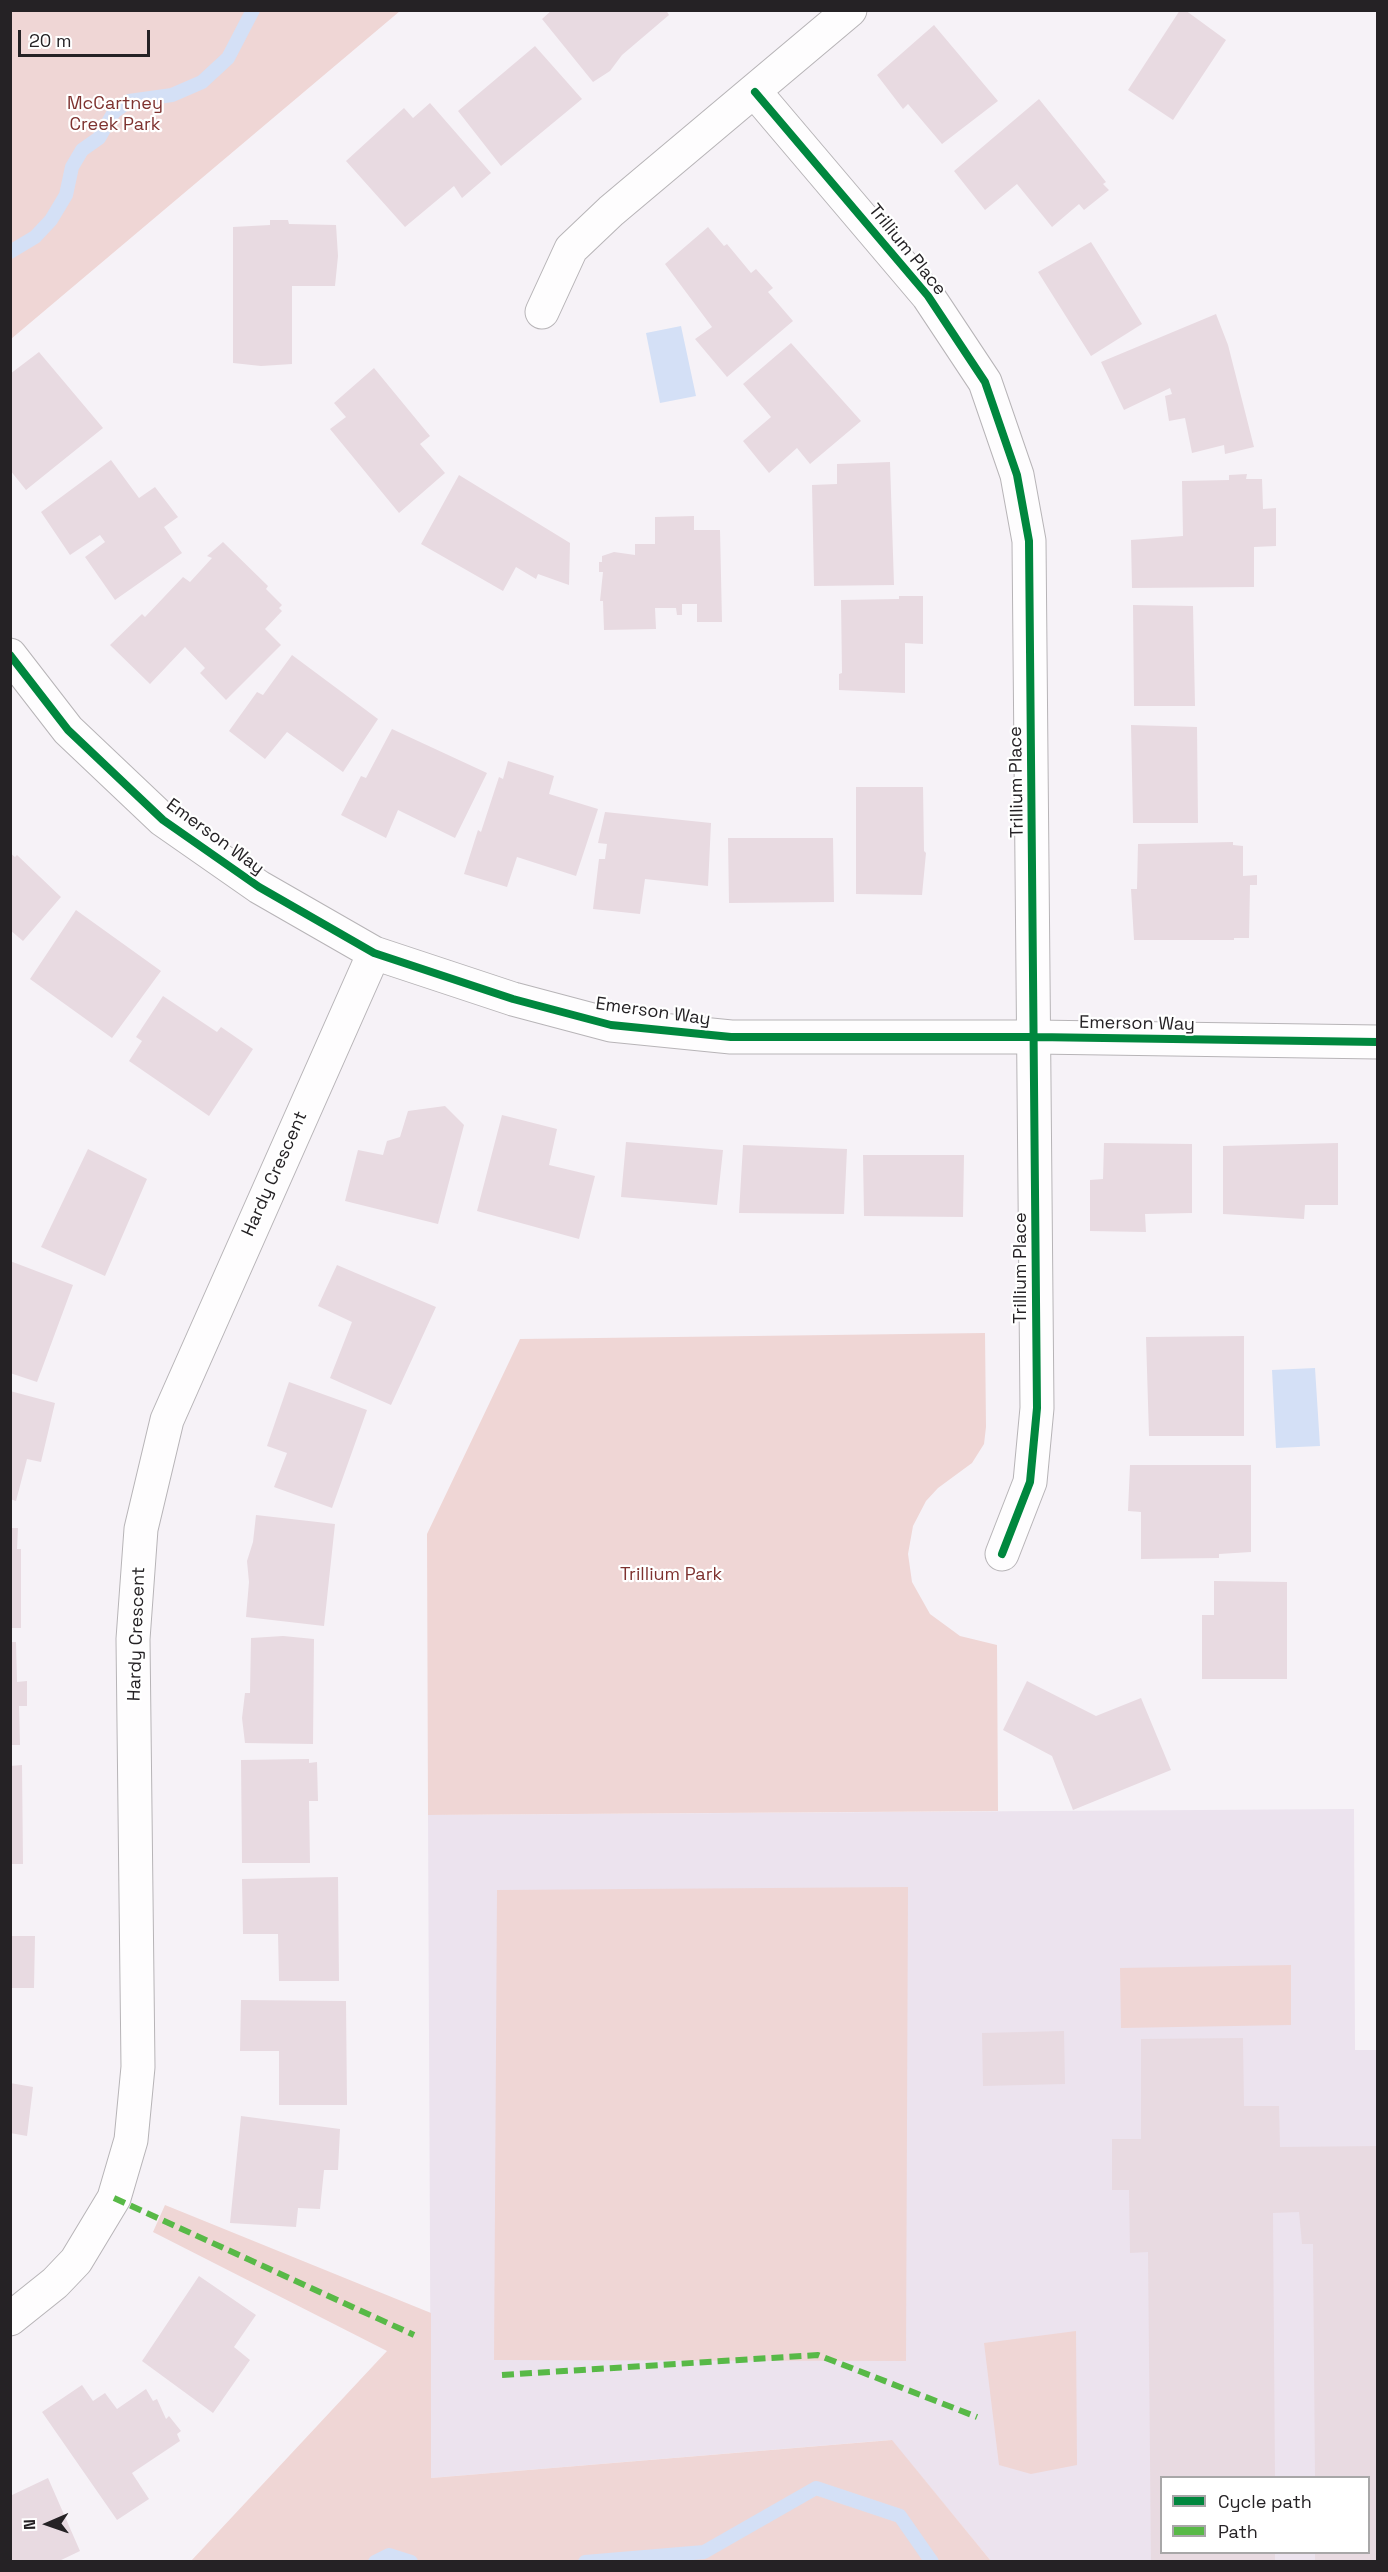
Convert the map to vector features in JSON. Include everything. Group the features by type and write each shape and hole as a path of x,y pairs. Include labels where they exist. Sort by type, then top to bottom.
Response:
{"street":[{"path":"542,312 571,249 611,211 850,10"},
{"name":"Trillium Place","path":"755,92 928,296 986,382 1017,474 1029,541 1037,1408 1030,1482 1002,1554"},
{"name":"Emerson Way","path":"10,655 68,730 163,820 259,887 374,953 513,999 610,1025 731,1037 1035,1037 1377,1042"},
{"name":"Hardy Crescent","path":"10,2319 56,2283 76,2261 114,2198 131,2140 138,2067 134,1639 141,1529 167,1420 374,953"}],"shaded area":[{"path":"1354,1809 1355,2050 1378,2050 1377,2561 991,2561 891,2440 431,2478 428,1815"}],"green space":[{"name":"McCartney Creek Park","path":"11,10 400,10 400,11 11,339"},
{"name":"Trillium Park","path":"985,1333 986,1427 984,1444 972,1463 938,1488 926,1501 913,1526 908,1554 912,1582 930,1614 960,1636 997,1645 998,1811 428,1815 427,1534 520,1339"},
{"path":"908,1887 906,2361 494,2360 497,1890"},
{"path":"1291,1965 1291,2025 1121,2028 1120,1968"},
{"path":"165,2205 431,2313 431,2478 892,2440 991,2561 191,2561 387,2351 153,2232"},
{"path":"1076,2331 1077,2465 1031,2474 999,2465 984,2343"}],"water":[{"path":"681,326 696,396 660,403 646,333"},
{"path":"1315,1368 1320,1446 1276,1448 1272,1370"}],"building":[{"path":"552,10 666,10 669,15 622,55 610,71 593,82 542,19"},
{"path":"1180,10 1185,10 1226,40 1173,120 1128,90"},
{"path":"934,25 998,101 942,144 908,104 903,109 877,75"},
{"path":"535,46 582,99 501,166 458,111"},
{"path":"1039,99 1106,182 1103,184 1109,190 1084,210 1079,204 1052,227 1017,184 985,210 954,171"},
{"path":"430,103 491,173 462,198 454,186 405,227 346,161 404,108 413,118"},
{"path":"270,220 288,220 289,224 336,225 338,256 335,286 292,286 292,364 261,366 233,363 233,227 270,225"},
{"path":"708,227 724,246 727,244 751,273 756,269 773,288 768,292 793,321 727,377 695,339 712,327 665,264"},
{"path":"1091,242 1142,324 1091,356 1038,272"},
{"path":"1216,314 1228,345 1254,447 1225,454 1224,445 1192,453 1185,418 1169,421 1165,396 1172,394 1170,388 1124,410 1101,362"},
{"path":"791,343 861,421 810,464 797,448 769,473 743,441 771,417 743,384"},
{"path":"39,352 103,428 26,490 10,470 10,374"},
{"path":"374,368 430,436 420,444 445,473 399,513 330,429 346,417 334,403"},
{"path":"111,460 139,498 155,487 178,517 164,527 182,553 115,600 85,557 105,542 100,535 70,555 41,512"},
{"path":"890,462 894,585 814,586 812,485 837,484 837,464"},
{"path":"1247,474 1246,479 1262,479 1263,509 1276,508 1276,546 1254,547 1254,587 1132,588 1131,540 1183,536 1182,481 1229,480 1229,475"},
{"path":"459,475 570,543 569,585 538,574 536,579 516,567 503,591 421,544"},
{"path":"694,516 694,530 720,530 722,622 697,622 697,604 682,604 682,615 677,615 676,608 655,608 656,629 604,630 603,601 600,601 603,572 599,572 599,562 602,562 602,556 614,552 635,555 635,544 655,544 655,517"},
{"path":"223,542 268,586 266,589 282,605 279,608 282,611 265,629 281,645 226,700 200,673 205,668 185,647 150,684 110,645 142,614 145,617 183,577 190,582 212,558 207,556"},
{"path":"899,596 923,596 923,644 905,643 905,693 839,690 839,674 842,673 841,600 899,599"},
{"path":"1133,605 1193,606 1195,706 1134,706"},
{"path":"292,655 378,719 343,772 287,732 265,759 229,731 257,692 263,695"},
{"path":"1131,725 1197,727 1198,823 1133,823"},
{"path":"392,729 487,773 455,838 398,810 386,838 341,815 361,776 366,778"},
{"path":"508,761 554,776 549,794 598,809 576,876 517,857 507,887 464,874 478,830 481,832 499,777 503,779"},
{"path":"856,787 923,787 924,851 926,853 922,895 856,894"},
{"path":"605,812 711,823 708,886 645,879 640,914 593,909 599,859 605,859 607,844 598,843"},
{"path":"728,838 833,838 834,902 729,903"},
{"path":"1233,842 1233,845 1243,846 1243,876 1257,875 1257,885 1250,885 1249,938 1134,940 1131,889 1137,889 1138,844"},
{"path":"10,853 15,857 17,855 61,897 23,941 10,930"},
{"path":"76,910 161,971 112,1038 30,979"},
{"path":"163,996 217,1032 221,1027 253,1049 209,1116 129,1061 142,1041 136,1037"},
{"path":"445,1106 464,1125 438,1224 345,1201 358,1150 383,1155 387,1141 400,1137 408,1111"},
{"path":"502,1115 557,1129 549,1165 595,1176 579,1239 477,1211"},
{"path":"626,1142 723,1150 717,1205 621,1197"},
{"path":"1104,1143 1192,1144 1192,1213 1145,1214 1146,1232 1090,1231 1090,1180 1103,1179"},
{"path":"1338,1143 1338,1205 1305,1205 1304,1219 1223,1214 1223,1146"},
{"path":"743,1145 847,1149 844,1214 739,1213"},
{"path":"88,1149 147,1179 105,1276 41,1247"},
{"path":"863,1155 964,1155 963,1217 864,1216"},
{"path":"10,1261 73,1285 37,1382 10,1373"},
{"path":"337,1265 436,1307 391,1405 330,1378 352,1322 318,1306"},
{"path":"1244,1336 1244,1436 1149,1436 1146,1337"},
{"path":"289,1382 367,1410 332,1508 274,1487 287,1453 267,1446"},
{"path":"10,1391 55,1403 41,1462 27,1459 16,1501 10,1499"},
{"path":"1130,1465 1251,1465 1251,1552 1219,1554 1219,1558 1141,1559 1141,1512 1128,1511"},
{"path":"256,1515 335,1524 324,1626 246,1617 249,1582 247,1561 253,1542"},
{"path":"10,1528 18,1528 17,1549 21,1549 21,1628 10,1628"},
{"path":"1214,1581 1287,1582 1287,1679 1202,1679 1202,1615 1214,1615"},
{"path":"283,1636 314,1639 313,1744 245,1743 242,1718 245,1693 250,1693 251,1638"},
{"path":"10,1642 16,1642 17,1682 27,1681 27,1706 19,1706 20,1745 10,1745"},
{"path":"1027,1681 1096,1716 1141,1698 1171,1770 1073,1810 1052,1756 1003,1730"},
{"path":"309,1759 309,1763 317,1762 318,1801 309,1801 310,1863 242,1863 241,1760"},
{"path":"22,1765 23,1864 10,1864 10,1766"},
{"path":"338,1877 339,1981 279,1981 278,1934 243,1934 242,1879"},
{"path":"10,1936 35,1936 34,1988 10,1988"},
{"path":"241,2000 346,2001 347,2105 279,2105 279,2051 240,2051"},
{"path":"1064,2031 1065,2084 983,2086 982,2033"},
{"path":"1243,2038 1244,2106 1279,2106 1280,2147 1378,2146 1378,2562 1315,2562 1315,2554 1370,2554 1370,2476 1315,2476 1313,2244 1302,2244 1299,2212 1273,2213 1275,2476 1160,2476 1160,2554 1275,2554 1275,2562 1151,2562 1148,2252 1130,2253 1129,2190 1112,2190 1112,2139 1141,2139 1141,2039"},
{"path":"10,2083 33,2087 27,2136 10,2133"},
{"path":"241,2116 340,2129 338,2170 324,2170 320,2209 298,2208 296,2227 230,2223"},
{"path":"199,2276 256,2315 234,2347 250,2360 213,2413 142,2361"},
{"path":"82,2385 93,2401 105,2393 117,2409 146,2389 153,2401 157,2399 166,2419 169,2416 181,2431 177,2434 180,2441 132,2473 149,2499 117,2520 42,2412"},
{"path":"48,2478 80,2551 57,2562 10,2562 10,2496"}],"waterway":[{"path":"10,252 35,237 51,220 66,195 72,167 82,150 99,138 114,112 129,101 172,95 202,82 228,58 253,10"},
{"path":"585,2562 704,2552 816,2488 900,2516 932,2562"},
{"path":"375,2562 389,2555 411,2562"}],"marked path":[{"path":"114,2198 414,2335"},
{"path":"502,2375 818,2355 977,2417"}],"cycle path":[{"path":"755,92 928,296 985,382 1017,475 1029,541 1037,1408 1030,1482 1002,1554"},
{"path":"10,655 68,730 163,820 259,887 374,953 513,999 611,1025 731,1037 1035,1037 1378,1042"}]}
